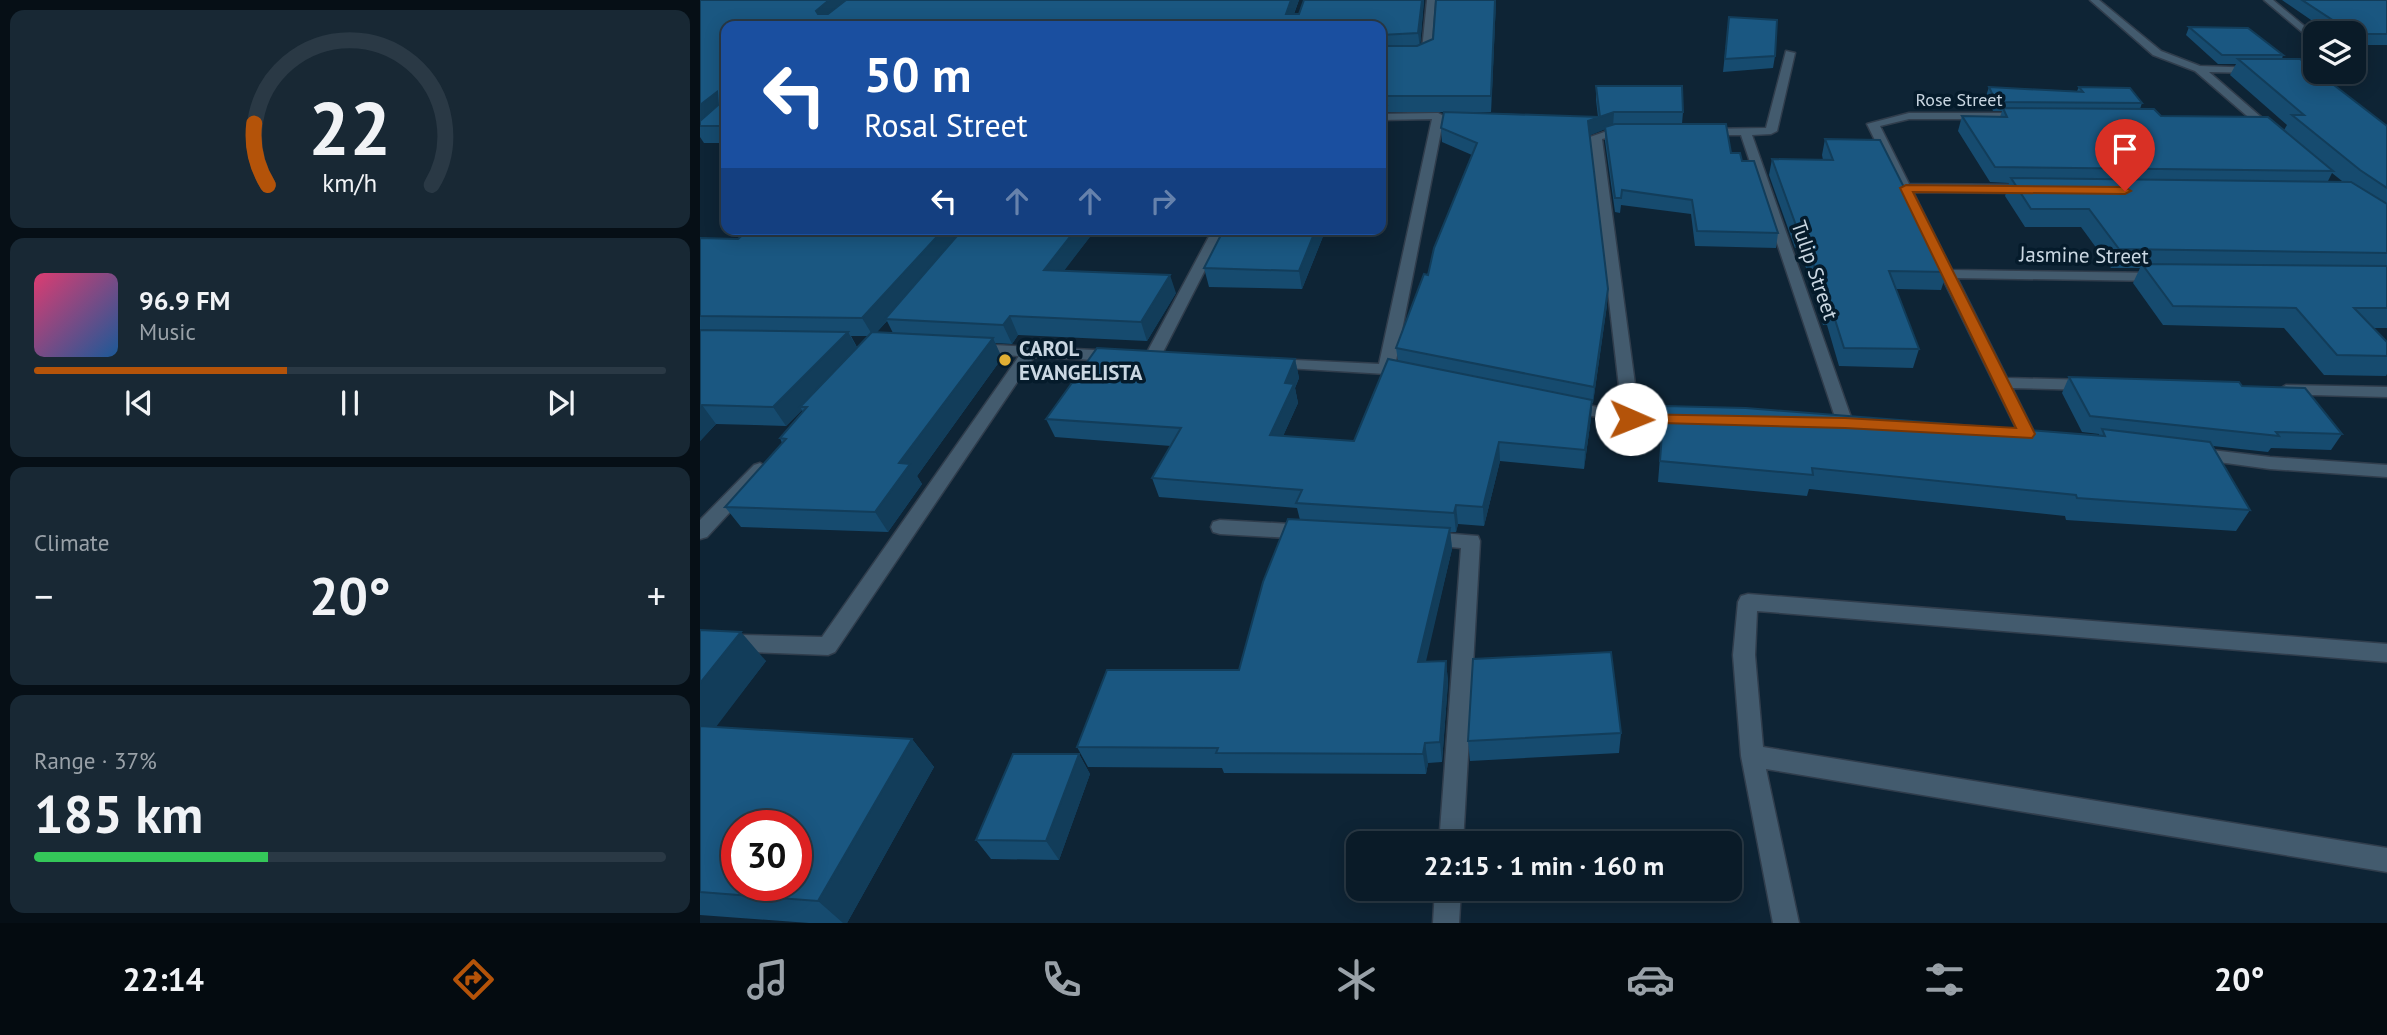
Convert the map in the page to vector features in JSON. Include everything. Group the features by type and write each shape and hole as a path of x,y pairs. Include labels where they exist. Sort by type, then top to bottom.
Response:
{"street":[{"path":"1386,56 1418,56 1427,52 1431,0"},
{"path":"2094,0 2157,53 2200,69 2264,70"},
{"path":"2267,0 2303,30"},
{"path":"1692,132 1771,131 1790,53"},
{"path":"2200,69 2285,143"},
{"path":"1386,117 1438,116 1386,369"},
{"name":"Rose Street","path":"1906,188 1873,124 1909,116 2034,116"},
{"path":"2242,118 2255,118"},
{"name":"Tulip Street","path":"1745,131 1845,423"},
{"path":"1631,419 1596,137 1613,132 1639,132"},
{"path":"2027,434 1906,188 2043,190"},
{"path":"960,348 1145,358 1217,235"},
{"name":"Jasmine Street","path":"1948,274 2181,277"},
{"path":"700,642 828,646 1029,352"},
{"path":"1262,363 1386,369 1427,377"},
{"path":"2000,383 2111,386"},
{"path":"2263,389 2387,392"},
{"path":"1549,402 1631,419 1698,420"},
{"path":"2175,452 2270,463 2387,471"},
{"path":"700,532 775,453"},
{"path":"1220,527 1331,533"},
{"path":"1415,538 1471,541 1452,831"},
{"path":"1786,923 1752,756 1744,655 1748,602 2387,653"},
{"path":"1752,756 2387,860"},
{"path":"1446,923 1447,901"}],"building":[{"path":"700,0 829,0 816,11 818,14 828,14 846,0 1291,0 1286,14 1299,14 1304,0 1422,0 1418,33 1386,35 1386,21 721,21 721,126 700,126 700,121 718,105 717,92 700,105"},
{"path":"1436,0 1495,0 1491,96 1386,96 1386,46 1417,46 1433,39"},
{"path":"2302,0 2387,0 2387,34 2366,34 2366,21 2334,21"},
{"path":"1729,17 1777,20 1775,56 1725,59"},
{"path":"2189,27 2248,28 2283,55 2222,55"},
{"path":"2238,59 2300,59 2303,61 2303,84 2333,84 2387,126 2387,188 2360,170 2292,115 2304,115"},
{"path":"1596,86 1682,86 1683,112 1614,112 1600,117"},
{"path":"1989,87 2083,92 2079,87 2130,88 2142,103 1996,102"},
{"path":"2003,108 2154,109 2161,116 2268,117 2333,171 1995,167 1962,116 2007,117"},
{"path":"1444,112 1600,117 1588,121 1608,289 1594,387 1396,348 1424,274 1428,275 1434,248 1477,143 1441,128"},
{"path":"1615,124 1726,124 1731,153 1740,153 1742,161 1754,161 1778,233 1697,231 1692,200 1622,190 1621,198 1615,198 1605,127"},
{"path":"1825,139 1880,140 1947,272 1889,271 1919,349 1844,348 1831,307 1827,307 1803,231 1798,231 1772,159 1833,160"},
{"path":"2011,178 2351,182 2387,204 2387,253 2119,249 2089,209 2031,209"},
{"path":"742,235 938,235 862,318 700,316 700,238 738,239"},
{"path":"958,235 1071,235 1044,270 1170,275 1141,322 1010,316 1003,325 885,319"},
{"path":"1221,235 1314,235 1299,271 1204,268"},
{"path":"2142,264 2387,266 2387,308 2354,308 2387,342 2387,356 2337,355 2296,308 2173,306"},
{"path":"700,330 848,332 773,407 700,407"},
{"path":"872,332 993,338 899,463 910,464 875,512 725,507 786,439 780,438 807,407 800,407"},
{"path":"1097,348 1295,359 1285,383 1294,384 1270,435 1354,441 1388,359 1592,400 1585,450 1499,442 1483,507 1456,505 1454,513 1296,503 1302,490 1152,478 1181,428 1046,419"},
{"path":"2069,377 2239,382 2242,386 2305,388 2342,434 2276,432 2279,436 2090,416"},
{"path":"1664,406 1746,408 2105,436 2102,429 2210,442 2250,510 2077,498 2076,495 1812,468 1813,475 1660,461"},
{"path":"1288,519 1450,528 1418,662 1446,661 1440,742 1425,743 1423,754 1216,753 1218,748 1077,747 1107,670 1239,670 1263,582"},
{"path":"700,630 741,632 700,683"},
{"path":"1611,652 1621,733 1468,741 1473,659"},
{"path":"700,726 912,739 818,901 812,901 812,810 721,810 721,894 700,892"},
{"path":"1013,754 1079,754 1046,841 976,840"}],"place":[{"name":"CAROL EVANGELISTA","path":"1005,360"}],"route":[{"path":"1631,419 1845,423 2027,434 1906,188 2125,191"}]}
